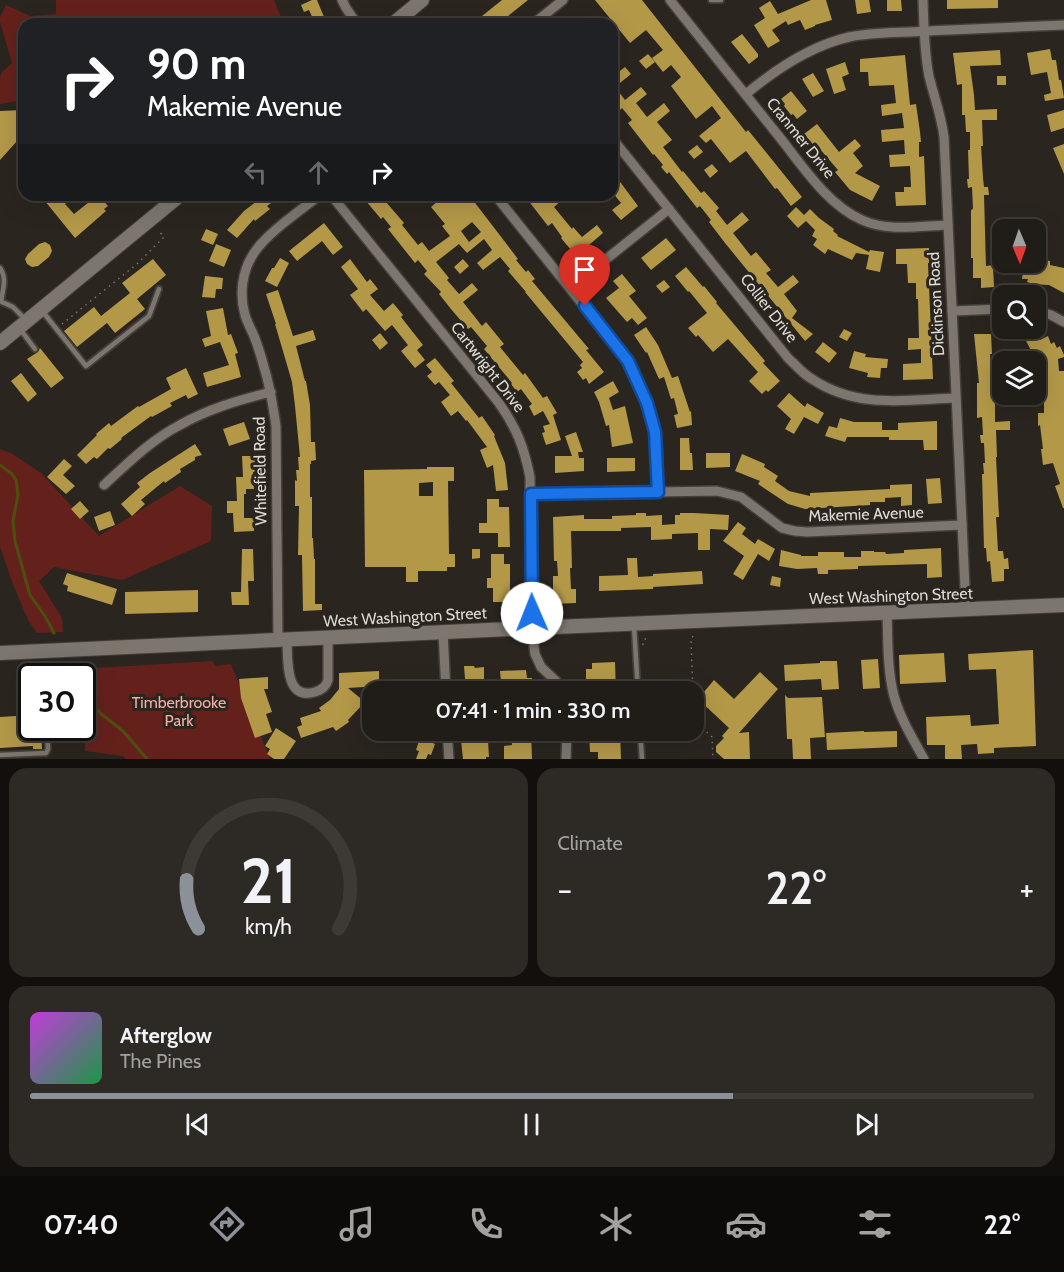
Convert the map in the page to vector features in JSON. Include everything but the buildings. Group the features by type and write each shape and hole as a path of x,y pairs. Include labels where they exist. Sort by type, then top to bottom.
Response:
{"street":[{"path":"342,0 353,18"},
{"path":"400,18 422,0"},
{"path":"540,18 563,0"},
{"name":"Cranmer Drive","path":"670,0 836,204 864,221 880,225 898,228 948,225"},
{"name":"Dickinson Road","path":"923,0 926,55 944,137 966,609"},
{"path":"746,94 779,68 800,56 848,38 868,34 1064,25"},
{"name":"Collier Drive","path":"618,145 788,358 811,379 830,390 862,400 955,398"},
{"path":"0,343 173,201"},
{"name":"Whitefield Road","path":"313,201 254,252 244,274 242,299 245,315 254,336 271,392 276,426 282,640 289,677 296,689 310,693 320,691 326,686 328,638"},
{"name":"Cartwright Drive","path":"336,201 499,403 514,425 526,457 530,477 534,647 537,661 556,681"},
{"path":"500,201 628,361 652,416 658,492"},
{"path":"570,288 669,209"},
{"path":"952,311 992,309"},
{"path":"1046,313 1064,322"},
{"path":"104,485 153,442 179,425 216,408 271,392"},
{"name":"Makemie Avenue","path":"531,494 717,491 741,497 782,528 807,532 962,525"},
{"name":"West Washington Street","path":"0,653 1064,605"},
{"path":"887,612 894,697 924,759"},
{"path":"443,632 445,681"},
{"path":"448,741 449,759"},
{"path":"566,759 567,741"}],"lane":[{"path":"0,268 5,280 1,301 13,307 35,349"},
{"path":"41,310 86,366 149,316 159,289"},
{"path":"634,623 637,681"},
{"path":"0,755 45,753 48,749 47,741"},
{"path":"641,741 642,759"}],"path":[{"path":"61,325 136,264 164,237 158,230"},
{"path":"693,636 691,640 694,720 712,737 713,759"},
{"path":"643,649 643,642 646,638"}],"green space":[{"path":"56,0 274,0 282,18 18,18 18,101 0,104 0,77 12,63 0,22 6,5 30,16 56,14"},
{"path":"0,449 11,453 41,473 99,536 180,486 212,506 211,540 122,580 54,567 39,581 62,618 63,632 37,633 28,620 0,547"},
{"name":"Timberbrooke Park","path":"213,661 215,666 231,664 270,759 126,759 123,756 85,751 85,742 96,741 96,668"}],"waterway":[{"path":"0,465 16,480 18,495 13,521 15,541 30,595 54,633"},
{"path":"96,708 123,731 147,759"}],"route":[{"path":"532,613 531,494 658,492 655,432 652,416 642,390 628,361 585,306"}]}
